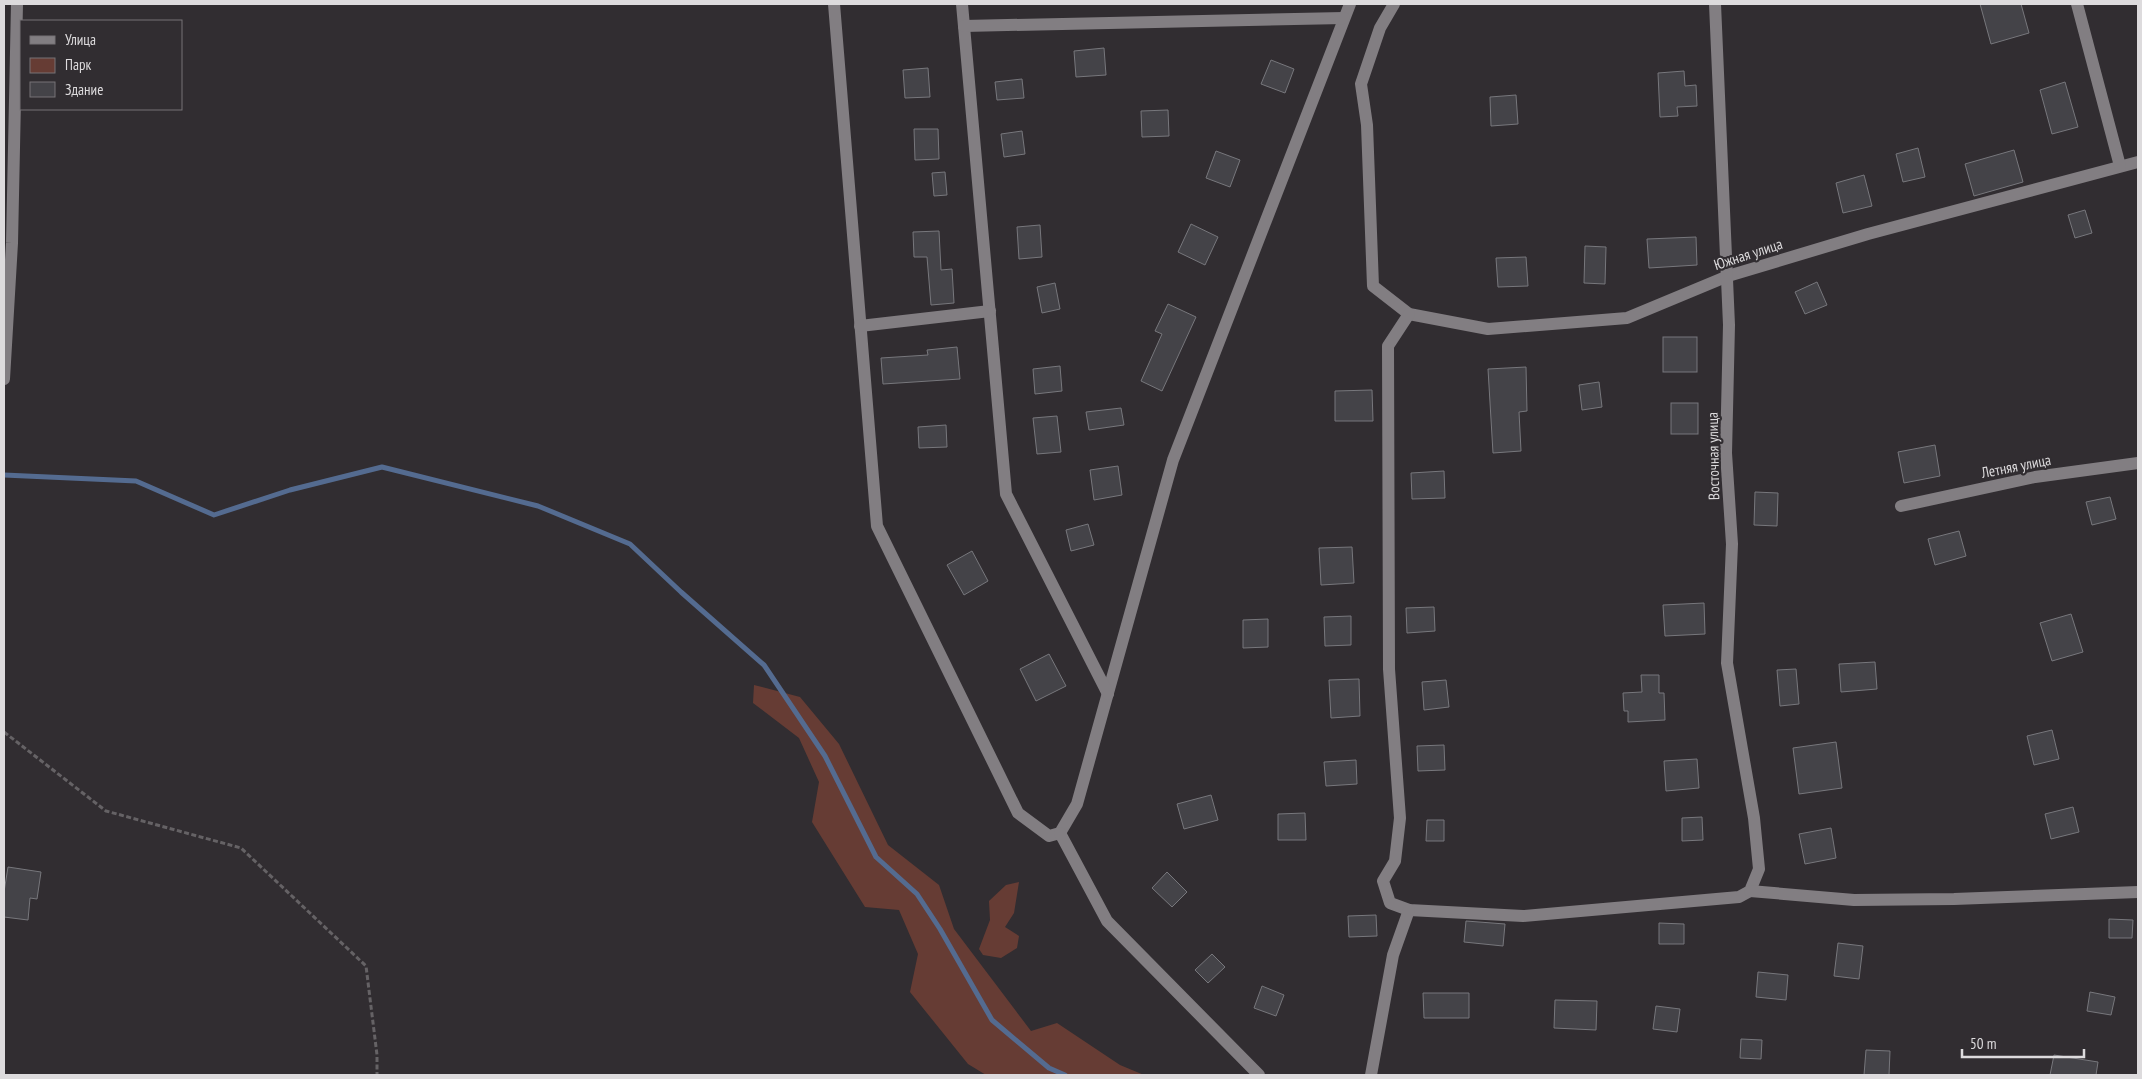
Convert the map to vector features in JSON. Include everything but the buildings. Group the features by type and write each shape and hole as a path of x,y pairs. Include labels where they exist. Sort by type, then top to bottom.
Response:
{"street":[{"path":"4,379 12,243 16,4"},
{"path":"834,4 877,526 1018,813 1049,836 1060,833 1077,804 1173,460 1350,4"},
{"path":"962,4 1006,494 1108,694"},
{"name":"Южная улица","path":"1394,4 1380,28 1361,84 1367,125 1374,286 1409,314 1488,329 1627,318 1728,276 1868,234 2138,162"},
{"name":"Восточная улица","path":"1716,4 1729,324 1726,453 1732,544 1728,663 1754,818 1759,869 1744,894"},
{"path":"2077,4 2120,166"},
{"path":"964,26 1344,18"},
{"path":"860,326 990,311"},
{"path":"1409,314 1388,346 1389,669 1400,818 1396,861 1384,881 1390,903 1408,910 1523,916 1744,894 1854,900 1954,899 2138,892"},
{"name":"Летняя улица","path":"1901,506 2035,477 2138,463"},
{"path":"1060,833 1107,921 1259,1075"},
{"path":"1371,1075 1393,955 1408,910"}],"path":[{"path":"4,732 106,811 241,848 366,966 377,1055 377,1075"}],"green space":[{"path":"754,685 800,697 839,744 888,845 939,885 954,929 1031,1031 1057,1023 1120,1065 1144,1075 986,1075 968,1064 910,992 918,954 899,910 865,907 812,822 819,782 799,738 753,703"},
{"path":"1019,882 1014,913 1005,927 1019,936 1017,948 1001,958 983,955 979,949 990,920 989,901 1006,885"}],"waterway":[{"path":"4,475 136,481 214,515 290,490 382,467 538,506 630,544 764,665 825,756 876,857 917,894 940,929 992,1020 1049,1068 1065,1075"}]}
